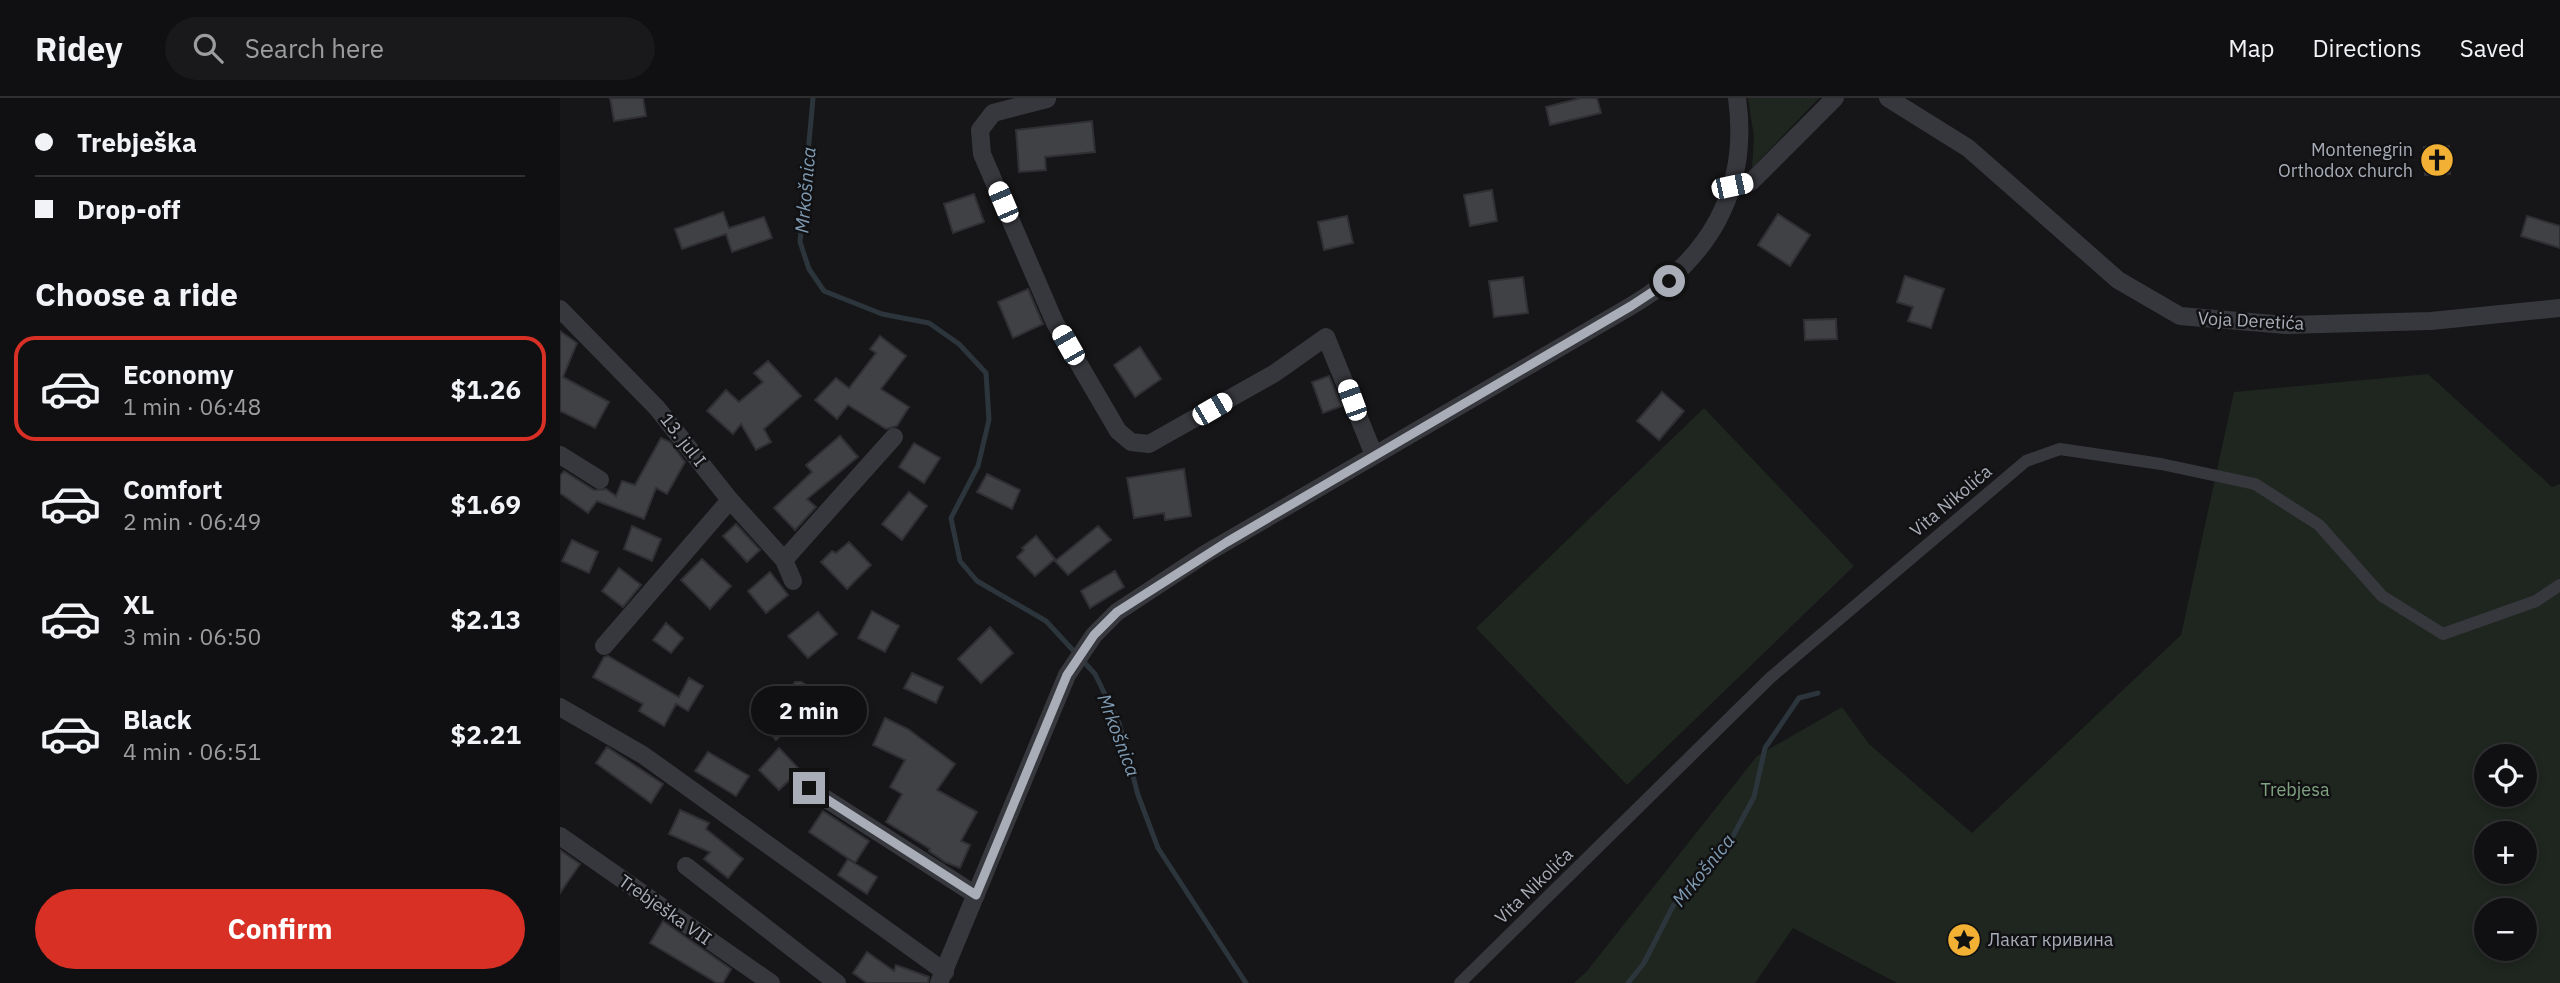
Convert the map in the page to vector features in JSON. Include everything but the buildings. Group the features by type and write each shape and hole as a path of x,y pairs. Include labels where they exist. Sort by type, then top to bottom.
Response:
{"street":[{"path":"560,707 643,755 942,977 1067,675 1094,635 1117,612 1205,555 1665,285 1703,244 1720,216 1732,186 1739,143 1737,98"},
{"path":"1732,186 1751,182 1835,98"},
{"name":"Voja Deretića","path":"1888,98 1968,148 2118,279 2180,317 2286,325 2431,321 2552,311 2560,308"},
{"path":"1047,99 993,113 980,130 982,154 1055,323 1118,431 1131,442 1149,444 1275,373 1326,337 1374,455"},
{"name":"13. jul I","path":"560,309 657,408 730,500 784,560 793,581"},
{"path":"784,560 894,437"},
{"name":"Vita Nikolića","path":"1460,983 1770,678 2026,460 2060,449 2161,464 2255,484 2319,525 2382,596 2443,634 2536,601 2560,585"},
{"path":"560,455 600,480"},
{"path":"604,646 730,500"},
{"path":"809,788 976,895"},
{"name":"Trebješka VII","path":"560,836 771,983"},
{"path":"686,866 837,983"}],"green space":[{"path":"1748,98 1819,98 1752,168 1754,137"},
{"name":"Trebjesa","path":"2428,374 2552,487 2560,484 2560,983 1897,983 1793,928 1755,983 1574,983 1587,971 1757,756 1842,707 1869,744 1972,833 2181,635 2234,392"},
{"path":"1704,408 1854,566 1627,785 1476,628"}],"waterway":[{"name":"Mrkošnica","path":"813,98 800,242 809,269 824,291 882,314 929,323 959,344 986,373 989,420 978,466 951,518 960,561 977,581 1046,621 1095,674 1119,723 1138,795 1158,848 1246,983"},
{"name":"Mrkošnica","path":"1628,983 1644,963 1673,906 1727,847 1754,797 1765,748 1799,698 1818,693"}],"place":[{"name":"Montenegrin Orthodox church","path":"2437,160"},
{"name":"Лакат кривина","path":"1964,940"}],"route":[{"path":"809,788 976,895 1067,675 1094,635 1117,612 1205,555 1652,294 1669,281"}]}
